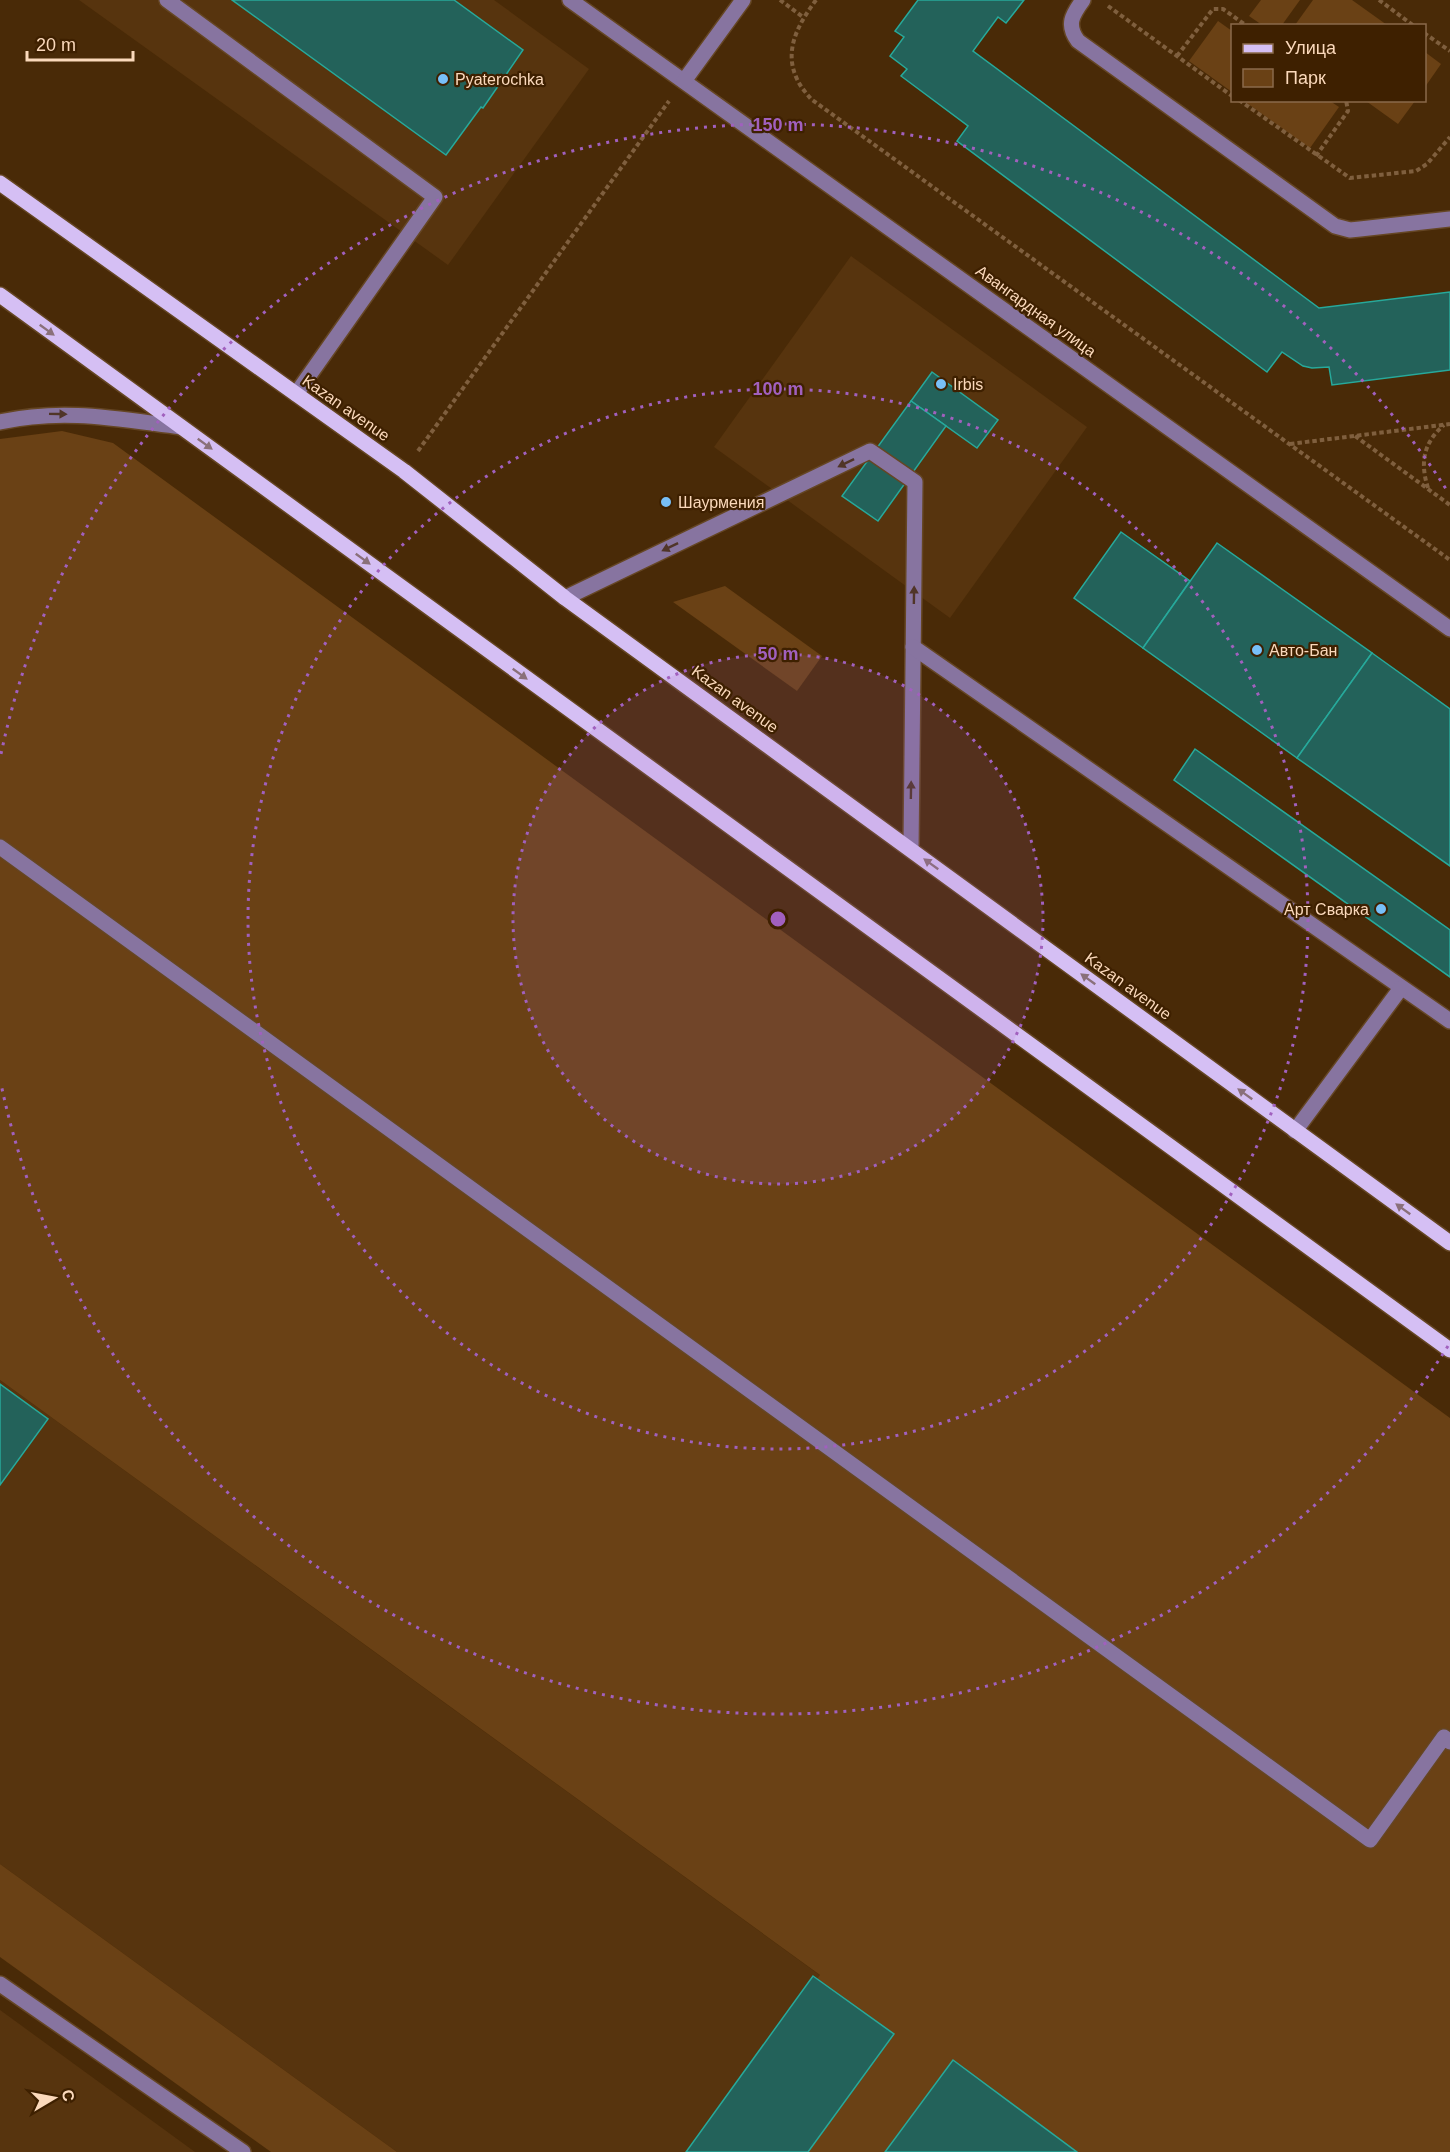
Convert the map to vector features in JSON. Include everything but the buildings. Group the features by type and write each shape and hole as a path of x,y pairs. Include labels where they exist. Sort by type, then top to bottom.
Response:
{"main road":[{"name":"Kazan avenue","path":"0,183 404,471 565,598 1450,1244"},
{"path":"0,295 1450,1350"}],"street":[{"path":"167,0 435,197 296,394"},
{"name":"Авангардная улица","path":"570,0 1450,629"},
{"path":"684,81 743,0"},
{"path":"1083,0 1071,20 1073,34 1078,41 1335,226 1350,230 1450,219"},
{"path":"0,422 43,414 90,415 181,427"},
{"path":"565,598 870,451 915,482 910,849"},
{"path":"913,647 1450,1021"},
{"path":"0,847 1370,1840 1444,1737 1450,1742"},
{"path":"1295,1131 1401,987"},
{"path":"0,1984 243,2152"}],"path":[{"path":"780,0 803,17"},
{"path":"816,0 803,17 794,36 793,66 797,79 811,99 1450,560"},
{"path":"1100,0 1231,95"},
{"path":"1379,0 1411,24"},
{"path":"1177,56 1213,9 1223,9 1243,24"},
{"path":"1426,34 1450,51"},
{"path":"404,471 684,81"},
{"path":"1242,102 1350,178 1411,172 1424,167 1450,137"},
{"path":"1316,156 1348,111 1346,102"},
{"path":"1289,444 1447,424"},
{"path":"1428,489 1423,474 1426,450 1434,436 1447,424"},
{"path":"1354,436 1450,505"}],"shaded area":[{"path":"79,0 494,0 589,69 448,265"},
{"path":"851,256 1087,427 950,618 714,447"},
{"path":"0,1380 821,1976 692,2152 397,2152 0,1864"},
{"path":"0,2010 195,2152 0,2152"}],"green space":[{"path":"1261,0 1300,0 1283,24 1261,24 1249,16"},
{"path":"1313,0 1352,0 1386,24 1296,24"},
{"path":"1218,21 1231,30 1231,91 1189,61"},
{"path":"1426,53 1441,64 1426,86"},
{"path":"1245,102 1332,102 1339,107 1310,148"},
{"path":"1367,102 1414,102 1398,124"},
{"path":"62,431 113,443 1450,1418 1450,2152 692,2152 820,1975 0,1380 0,439"},
{"path":"725,586 822,656 797,691 673,602"},
{"path":"0,1864 397,2152 271,2152 0,1957"}],"place":[{"name":"Pyaterochka","path":"443,79"},
{"name":"Irbis","path":"941,384"},
{"name":"Шаурмения","path":"666,502"},
{"name":"Авто-Бан","path":"1257,650"},
{"name":"Арт Сварка","path":"1381,909"}]}
